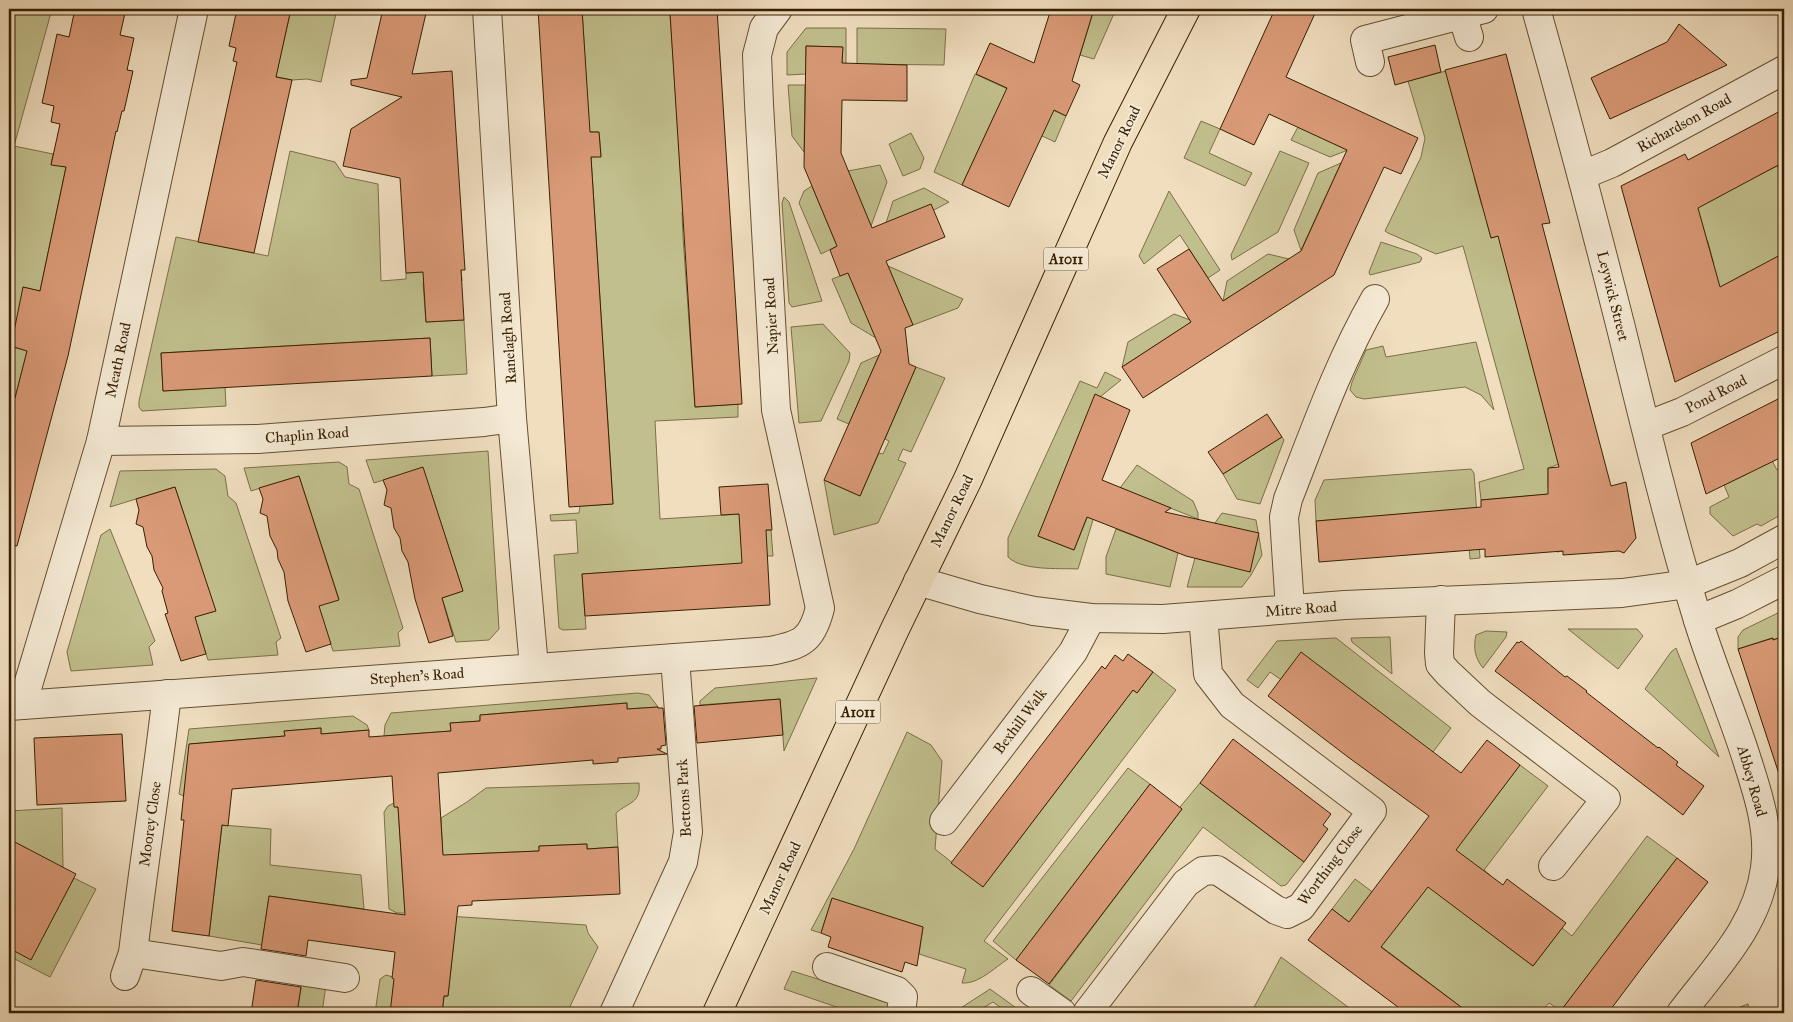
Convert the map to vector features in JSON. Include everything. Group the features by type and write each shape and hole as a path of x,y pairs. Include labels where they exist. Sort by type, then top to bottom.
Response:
{"main road":[{"name":"Manor Road","path":"717,1013 918,581 968,479 1118,142 1186,9"}],"street":[{"name":"Meath Road","path":"15,706 101,441 194,9"},
{"name":"Ranelagh Road","path":"487,9 512,418 534,667"},
{"name":"Napier Road","path":"779,9 764,28 757,54 776,410 820,608 816,624"},
{"name":"Leywick Street","path":"1536,9 1583,175 1666,508 1688,584"},
{"path":"1370,62 1365,40 1384,27 1475,16"},
{"name":"Richardson Road","path":"1583,175 1612,163 1784,70"},
{"path":"1290,610 1284,517 1288,500 1333,382 1354,336 1375,299"},
{"name":"Pond Road","path":"1646,426 1682,412 1784,360"},
{"name":"Chaplin Road","path":"101,441 258,439 484,422 512,418"},
{"path":"1688,584 1740,564 1784,540"},
{"path":"1698,620 1737,604 1784,580"},
{"name":"Mitre Road","path":"918,581 1014,607 1091,618 1163,619 1441,600 1622,593 1688,584"},
{"name":"Abbey Road","path":"1680,1013 1750,920 1758,900 1775,869 1759,798 1698,620 1688,584"},
{"path":"1441,600 1438,653 1440,664 1480,703 1606,799 1554,866"},
{"name":"Worthing Close","path":"1090,1010 1186,883 1203,871 1217,870 1276,910 1287,914 1301,906 1372,811 1232,705 1208,674 1203,616"},
{"name":"Bexhill Walk","path":"944,820 1073,652 1091,618"},
{"name":"Stephen's Road","path":"15,706 770,651 793,647 807,636 816,624"},
{"name":"Bettons Park","path":"614,1013 683,862 688,832 674,658"},
{"name":"Moorey Close","path":"167,694 160,755 129,965 221,966 243,962 345,978"},
{"path":"827,967 897,991 903,997 901,1013"},
{"path":"1031,991 1062,1013"}],"shaded area":[{"path":"11,9 52,9 14,146 53,154 51,164 66,167 40,291 23,287 30,341 9,336 9,18"},
{"path":"291,9 337,9 321,82 307,79 292,80 249,71 277,71"},
{"path":"582,9 714,9 670,13 683,204 729,209 682,212 683,237 695,407 738,404 738,417 655,421 660,519 741,514 742,532 771,530 773,556 767,556 743,565 582,574 586,629 563,630 559,628 554,555 578,553 576,520 551,521 550,515 579,513 580,506 613,504 591,157 601,156 599,132 589,132"},
{"path":"1094,9 1116,9 1094,59 1080,55"},
{"path":"806,28 846,28 846,74 842,74 842,47 806,46 806,74 787,75 787,52"},
{"path":"857,28 946,29 944,65 857,64"},
{"path":"1446,71 1493,171 1474,177 1482,206 1507,218 1487,223 1491,238 1542,224 1559,464 1548,468 1548,487 1559,486 1563,551 1557,552 1552,494 1481,500 1479,482 1524,469 1463,246 1436,254 1385,231 1421,157 1425,138 1408,81"},
{"path":"975,74 1066,116 1055,142 995,114 962,185 934,172"},
{"path":"788,85 805,85 804,152 792,136"},
{"path":"1201,121 1220,129 1209,153 1252,173 1245,186 1184,158"},
{"path":"1298,127 1348,150 1330,157 1291,140"},
{"path":"911,133 924,158 920,169 903,176 889,144"},
{"path":"290,151 335,162 345,177 378,184 381,281 406,279 406,273 461,270 462,281 423,283 426,322 464,320 467,374 432,376 430,338 161,353 163,391 225,387 226,406 142,411 139,407 139,401 176,237 268,256"},
{"path":"1280,151 1309,163 1278,232 1232,260 1231,255"},
{"path":"1341,163 1301,250 1294,230 1318,173"},
{"path":"880,165 887,182 871,226 848,171"},
{"path":"1777,166 1784,179 1784,265 1779,256 1753,281 1748,272 1730,282 1719,339 1713,261 1708,242 1689,210"},
{"path":"812,186 837,246 821,254 799,203 804,191"},
{"path":"924,188 949,202 934,210 886,223 893,201"},
{"path":"1169,191 1220,270 1208,278 1180,235 1144,264 1139,256"},
{"path":"784,197 789,202 822,301 792,307 789,303 782,203"},
{"path":"1381,242 1417,254 1422,258 1420,262 1370,275 1369,272"},
{"path":"1268,254 1289,259 1223,301 1227,281"},
{"path":"888,266 963,299 958,308 913,325"},
{"path":"848,273 876,338 851,323 832,279"},
{"path":"1174,314 1193,321 1122,367 1128,342"},
{"path":"823,324 850,353 849,361 821,421 799,423 791,327"},
{"path":"1476,342 1494,410 1481,395 1465,387 1364,399 1356,397 1350,390 1366,350 1383,346 1386,357"},
{"path":"9,346 27,351 15,398 9,396"},
{"path":"879,355 849,424 837,419 861,363"},
{"path":"916,367 945,378 911,452 903,449 898,460 906,463 878,523 834,535 824,480 860,496 879,453 883,454 889,441 885,439"},
{"path":"1105,372 1121,380 1100,397 1038,536 1074,550 1091,508 1096,510 1078,569 1041,568 1022,565 1008,557 1008,538 1080,381 1097,388"},
{"path":"1282,437 1284,440 1260,504 1237,499 1223,474"},
{"path":"488,451 499,629 489,640 456,642 442,598 463,591 423,468 374,483 366,460"},
{"path":"1770,457 1777,470 1784,466 1784,513 1761,526 1757,524 1733,536 1710,514 1710,507 1729,497 1724,485 1745,475"},
{"path":"339,462 347,467 349,484 359,489 403,628 398,633 400,646 333,651 318,606 339,599 299,476 251,491 244,468"},
{"path":"1137,465 1193,501 1198,513 1198,519 1120,488"},
{"path":"216,469 225,476 228,496 236,503 281,638 276,642 278,655 208,660 194,617 215,611 175,487 110,507 120,471"},
{"path":"1471,469 1474,473 1480,558 1470,559 1466,509 1316,521 1315,500 1324,480"},
{"path":"1222,513 1256,520 1262,555 1242,587 1187,587 1195,558 1250,571 1215,523"},
{"path":"110,529 155,641 149,647 153,665 71,671 67,652 101,535"},
{"path":"1116,529 1178,553 1170,587 1106,574 1106,557"},
{"path":"1784,610 1784,645 1781,637 1738,649 1738,637 1743,630"},
{"path":"1568,629 1637,629 1643,636 1618,669"},
{"path":"1486,631 1507,632 1506,637 1483,668 1476,657 1475,644 1476,635"},
{"path":"1390,637 1392,674 1352,642 1351,638"},
{"path":"1336,638 1451,728 1433,752 1280,679 1270,672 1258,688 1247,680 1277,641"},
{"path":"1676,648 1719,757 1645,689 1671,652"},
{"path":"1153,672 1176,690 984,941 1008,959 986,975 968,983 962,983 966,969 919,954 923,927 832,899 821,933 811,930 854,849 907,732 931,745 942,761 935,849 983,887 1133,690 1137,693"},
{"path":"817,678 784,751 780,699 700,705 700,701 715,688"},
{"path":"638,693 649,695 658,707 627,709 627,703 576,707 530,717 529,711 480,715 480,721 450,723 451,731 384,736 385,725 391,713"},
{"path":"353,716 367,725 369,730 321,734 321,728 284,731 285,736 190,744 184,796 179,794 189,729"},
{"path":"1520,765 1548,786 1484,870 1491,876 1463,913 1533,966 1562,928 1572,936 1647,836 1677,858 1561,1011 1549,1003 1540,1013 1469,1013 1332,909 1355,879 1405,916"},
{"path":"1128,768 1150,784 1016,960 993,941"},
{"path":"639,783 636,798 616,813 618,847 587,849 587,844 539,846 539,851 467,854 443,860 441,818 486,788"},
{"path":"1200,783 1304,862 1286,885 1281,886 1203,827 1071,1001 1049,985 1182,809 1180,807"},
{"path":"394,803 395,807 398,807 405,913 397,913 389,909 384,812 388,806"},
{"path":"62,808 63,868 9,839 9,811"},
{"path":"222,825 271,829 270,865 361,875 364,909 269,896 262,945 209,936"},
{"path":"74,878 96,889 50,977 9,956 9,948 31,959"},
{"path":"447,916 586,925 588,933 598,947 567,1013 442,1013 444,996 448,996 453,949"},
{"path":"1281,957 1356,1013 1251,1013"},
{"path":"792,971 882,999 890,1005 889,1013 854,1013 784,989"},
{"path":"386,975 399,979 390,1013 375,1013 380,979"},
{"path":"302,981 326,985 322,1013 297,1013"},
{"path":"990,989 1023,1013 1008,1013 993,1002 975,1013 953,1013"},
{"path":"1748,1004 1750,1013 1734,1013 1732,1010"}],"building":[{"path":"75,9 126,9 120,35 134,38 127,70 133,71 124,111 122,111 116,131 68,356 17,546 9,545 9,396 15,398 27,351 11,346 23,287 40,291 66,167 51,165 60,124 51,122 54,106 42,103 57,34 69,37"},
{"path":"237,9 291,9 276,77 292,80 254,253 198,242 237,62 233,61 236,48 229,46"},
{"path":"383,9 427,9 412,74 452,71 465,270 461,270 464,320 426,322 423,272 406,273 400,178 343,166 351,129 402,97 351,85 351,80 367,78"},
{"path":"538,9 582,9 590,132 599,132 601,157 591,157 613,504 569,507"},
{"path":"717,9 742,404 695,407 670,13"},
{"path":"1051,9 1094,9 1072,81 1080,85 1066,116 1054,110 1009,207 962,185 1007,88 976,74 990,43 1034,63"},
{"path":"1275,9 1317,9 1286,77 1418,138 1401,174 1384,167 1334,275 1143,398 1122,367 1191,322 1157,269 1189,249 1223,301 1301,251 1347,150 1269,114 1254,145 1220,129"},
{"path":"1679,24 1727,65 1610,119 1591,78 1667,42"},
{"path":"1435,45 1441,72 1395,85 1388,57"},
{"path":"806,46 843,47 842,63 907,65 907,101 842,100 841,153 872,228 931,204 945,237 886,261 913,325 905,328 909,364 916,367 860,496 824,480 881,351 848,273 840,276 830,250 837,246 804,167"},
{"path":"1506,54 1550,223 1542,224 1611,486 1626,482 1636,538 1624,553 1619,551 1563,555 1563,551 1485,557 1485,549 1319,562 1316,521 1481,507 1481,500 1548,494 1548,468 1559,467 1498,236 1491,238 1445,70"},
{"path":"1784,109 1784,162 1698,208 1720,287 1784,253 1784,329 1675,382 1621,186 1685,154 1688,160"},
{"path":"430,338 432,376 163,391 161,353"},
{"path":"1095,394 1130,410 1102,480 1171,508 1165,512 1259,533 1250,572 1186,556 1087,517 1074,550 1038,536"},
{"path":"1784,396 1784,456 1706,494 1691,443"},
{"path":"1267,414 1282,437 1223,474 1208,452"},
{"path":"423,467 463,591 442,598 453,636 429,643 415,599 408,562 402,551 400,538 394,528 391,508 384,505 387,490 383,480"},
{"path":"299,476 339,600 319,606 331,644 306,652 288,601 284,572 270,536 267,516 260,513 263,499 259,488"},
{"path":"768,484 772,530 766,530 770,605 585,616 582,574 742,563 739,514 721,515 719,487"},
{"path":"175,487 216,611 195,617 206,654 181,661 165,614 168,613 162,591 163,588 154,570 152,556 147,547 143,527 136,524 139,510 136,499"},
{"path":"1784,636 1784,774 1779,774 1738,649"},
{"path":"1521,641 1565,677 1567,676 1587,691 1678,762 1676,765 1704,786 1683,815 1495,671 1517,642"},
{"path":"1301,652 1461,773 1487,740 1520,765 1456,850 1503,885 1507,879 1566,923 1533,966 1428,887 1381,947 1469,1013 1406,1013 1308,940 1332,909 1349,922 1429,816 1268,696"},
{"path":"1128,654 1153,672 1137,693 1133,690 983,887 951,863 1102,666 1105,669 1115,655 1123,661"},
{"path":"780,699 783,735 697,743 694,706"},
{"path":"627,703 627,709 663,708 666,745 661,746 661,749 657,749 667,754 618,758 618,762 593,764 593,760 438,773 443,855 539,851 539,846 587,844 587,849 618,847 620,894 472,901 472,905 458,906 448,996 444,996 442,1013 390,1013 395,952 308,940 306,956 261,949 269,896 405,915 398,807 394,807 392,776 232,789 228,826 222,825 209,936 172,931 184,820 181,820 189,744 285,736 284,731 321,728 321,734 369,730 369,737 451,731 450,723 480,721 480,715"},
{"path":"122,734 126,801 37,805 34,738"},
{"path":"1233,739 1331,814 1323,825 1328,829 1304,862 1200,783"},
{"path":"1150,784 1182,809 1049,984 1016,960"},
{"path":"9,839 76,874 31,960 9,948"},
{"path":"1677,858 1708,882 1608,1013 1559,1013"},
{"path":"832,898 923,927 917,966 905,962 902,972 828,947 831,937 821,933"},
{"path":"256,980 301,987 297,1013 251,1013"}]}
